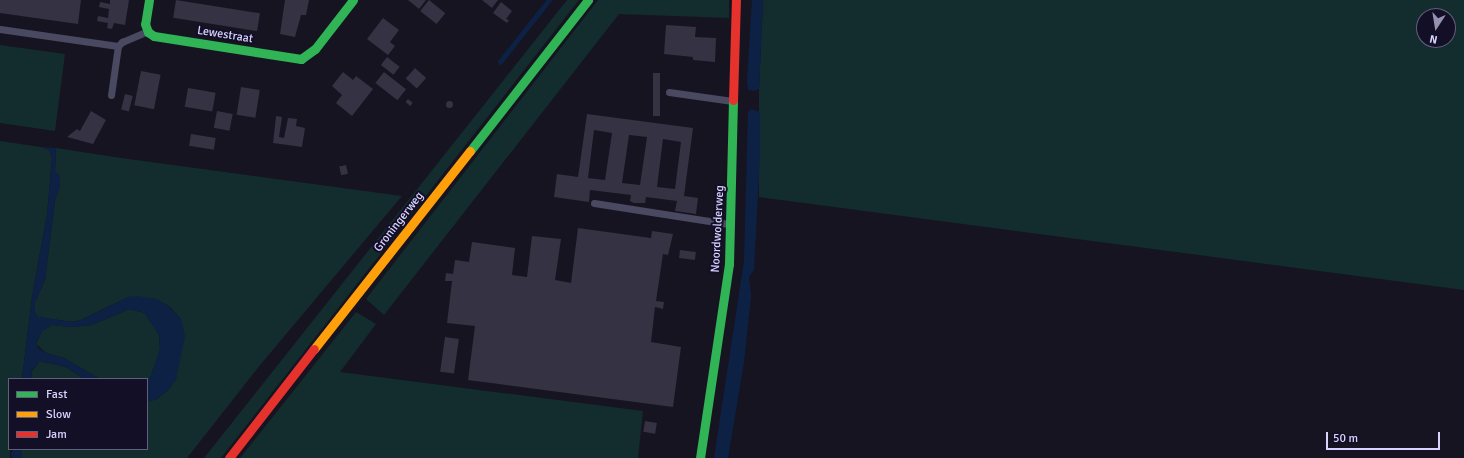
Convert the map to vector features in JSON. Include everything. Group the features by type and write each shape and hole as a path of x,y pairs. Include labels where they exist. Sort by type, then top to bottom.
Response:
{"street":[{"path":"148,32 145,24 149,0"},
{"name":"Lewestraat","path":"148,32 154,36 301,59 315,49 353,0"},
{"name":"Groningerweg","path":"229,458 588,0"},
{"name":"Noordwolderweg","path":"700,458 730,264 735,102 736,0"}],"lane":[{"path":"0,29 118,46"},
{"path":"111,95 118,46 127,39 148,32"},
{"path":"669,92 735,102"},
{"path":"594,203 732,225"}],"green space":[{"path":"567,0 579,0 221,458 204,458"},
{"path":"598,0 729,0 729,18 619,14 384,315 366,299"},
{"path":"763,0 1464,0 1464,290 759,197 759,89"},
{"path":"0,45 65,54 55,131 0,123"},
{"path":"0,141 41,147 49,150 52,157 47,215 32,297 22,378 8,378 8,450 10,450 10,458 0,458"},
{"path":"56,148 402,196 261,364 187,458 21,458 21,450 148,450 148,402 157,399 168,390 176,379 181,319 170,307 156,299 128,297 81,320 72,322 38,317 35,312 35,302 45,280 55,200 60,185 55,171"},
{"path":"129,309 145,313 159,335 160,350 150,378 148,379 148,378 98,378 64,358 46,353 36,344 42,331 52,325 71,327 92,325"},
{"path":"356,312 376,324 340,372 643,411 638,458 240,458"},
{"path":"40,361 66,367 82,378 31,378 32,371"}],"water":[{"path":"752,0 763,0 759,89 755,91 748,90 747,81"},
{"path":"751,109 760,112 760,156 754,270 749,277 751,296 744,362 728,458 714,458 744,261 748,112"},
{"path":"41,147 56,148 55,171 60,177 60,185 55,200 45,280 35,302 35,312 38,317 73,322 81,320 128,297 137,296 156,299 169,307 181,319 185,336 176,379 168,390 157,399 148,402 148,379 150,378 160,350 159,335 145,313 129,309 92,325 71,327 52,325 42,331 36,343 38,348 46,353 64,358 98,378 82,378 66,367 40,361 32,370 31,378 22,378 32,297 47,215 52,157 49,150"},
{"path":"12,450 20,450 20,458 12,458"}],"building":[{"path":"0,0 81,0 78,24 0,13"},
{"path":"110,0 129,0 125,25 114,23 112,29 107,28 108,23 97,21 98,16 108,18 109,9 99,7 100,2 110,4"},
{"path":"176,0 260,13 257,31 173,18"},
{"path":"285,0 309,0 306,15 301,15 295,37 280,34"},
{"path":"408,0 426,0 419,9"},
{"path":"429,0 445,13 437,24 420,11"},
{"path":"482,0 498,0 492,8"},
{"path":"501,2 512,11 506,19 509,20 507,23 493,13"},
{"path":"383,18 399,30 390,42 395,46 388,55 367,39"},
{"path":"666,25 696,27 695,37 716,38 715,62 693,60 693,57 664,54"},
{"path":"387,57 400,67 393,75 381,65"},
{"path":"415,68 426,78 417,88 406,78"},
{"path":"141,71 161,75 154,109 134,105"},
{"path":"343,72 353,80 356,76 373,89 352,116 336,103 342,95 332,86"},
{"path":"384,72 406,89 397,100 375,83"},
{"path":"653,73 660,73 660,116 653,116"},
{"path":"241,87 260,90 255,118 237,115"},
{"path":"188,88 216,93 212,112 185,107"},
{"path":"125,94 133,96 129,111 121,110"},
{"path":"408,99 413,103 410,106 405,102"},
{"path":"449,101 452,104 449,107 446,104"},
{"path":"91,111 106,120 93,144 67,137 77,129 80,131"},
{"path":"217,111 233,114 229,131 214,128"},
{"path":"587,114 693,128 684,196 698,198 696,214 675,211 677,201 646,197 645,203 634,203 630,201 631,195 590,190 589,202 554,197 557,174 578,177","holes":["594,130 612,133 605,180 588,178","629,135 647,137 640,185 622,183","663,139 681,142 675,189 657,187"]},
{"path":"276,116 282,117 279,137 284,138 288,118 297,119 296,126 305,128 302,147 273,143"},
{"path":"191,134 216,138 214,150 189,146"},
{"path":"346,165 348,174 341,175 339,167"},
{"path":"578,228 651,238 652,231 673,234 668,255 663,254 656,301 664,302 663,309 655,307 651,342 681,347 673,407 468,380 475,326 447,323 452,281 445,281 446,273 453,274 455,260 469,262 472,242 515,248 512,275 527,277 532,236 561,239 555,280 571,283"},
{"path":"680,250 696,252 695,260 679,258"},
{"path":"445,337 459,339 454,374 440,372"},
{"path":"645,421 657,423 655,434 643,432"}],"waterway":[{"path":"500,62 549,0"}],"traffic: fast":[{"path":"149,0 145,24 148,32 154,36 301,59 315,49 353,0"},
{"path":"470,151 588,0"},
{"path":"700,458 729,264 733,100"}],"traffic: slow":[{"path":"314,349 470,151"}],"traffic: jam":[{"path":"733,100 736,0"},
{"path":"229,458 314,349"}]}
